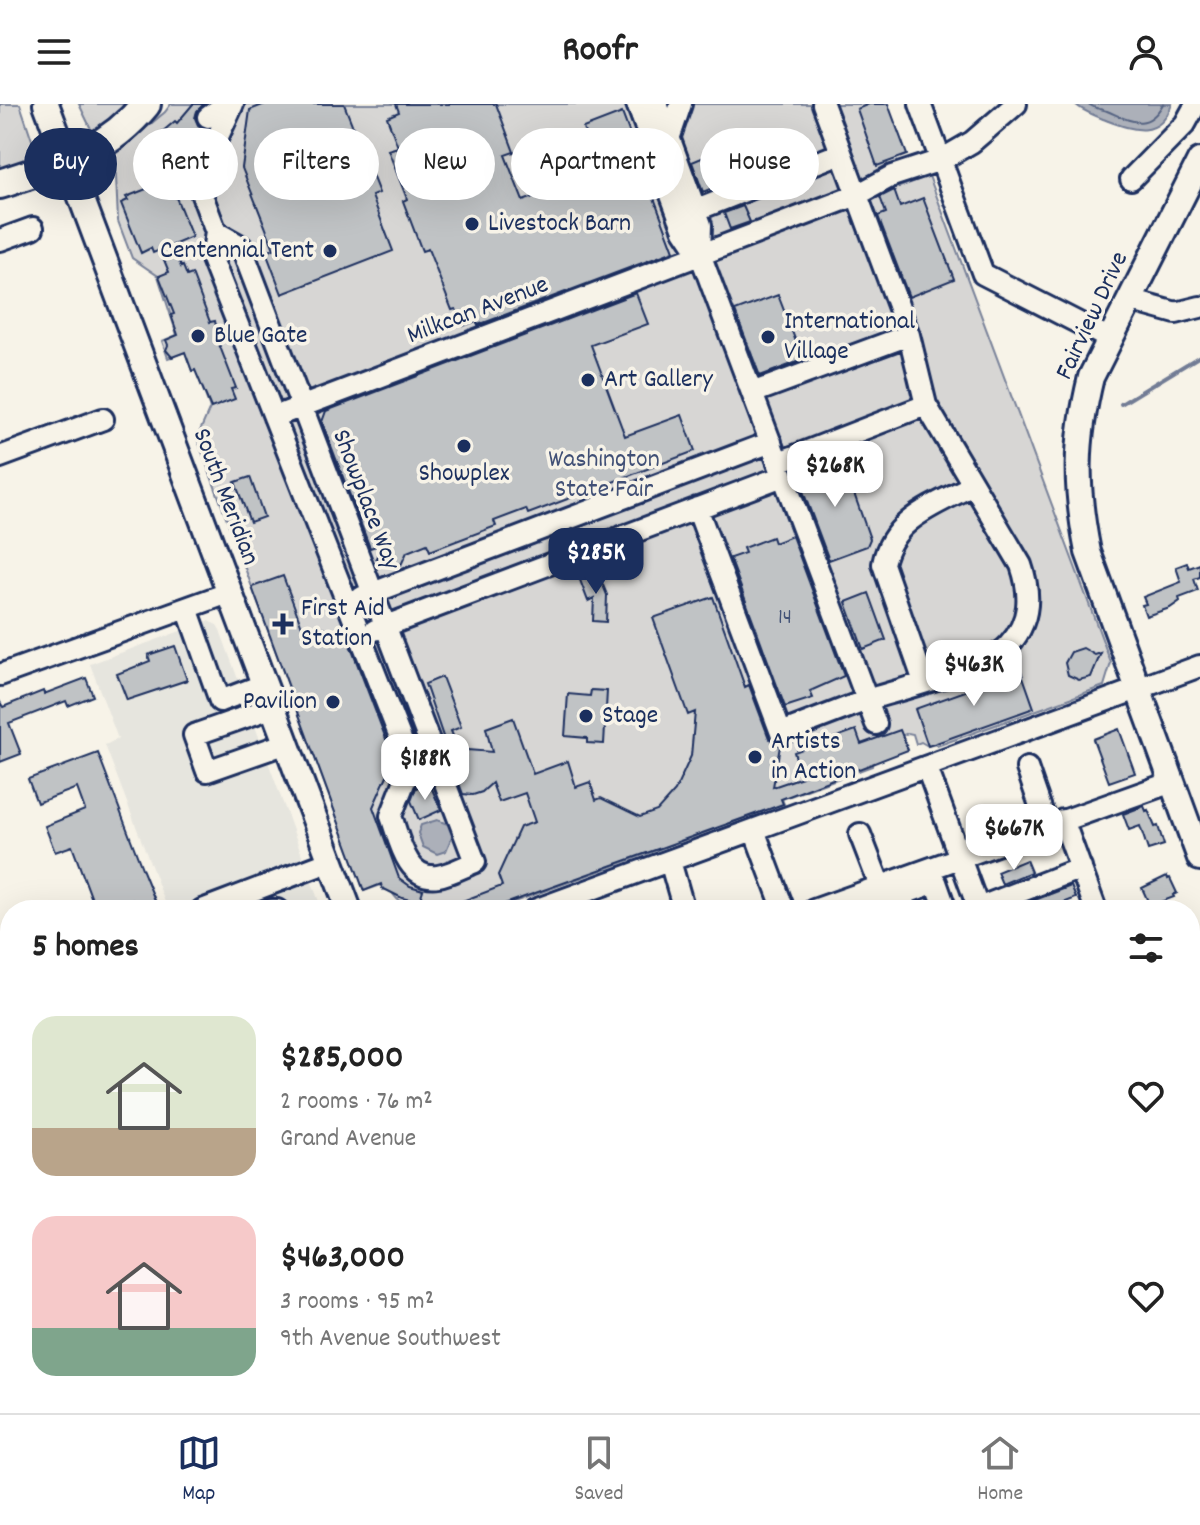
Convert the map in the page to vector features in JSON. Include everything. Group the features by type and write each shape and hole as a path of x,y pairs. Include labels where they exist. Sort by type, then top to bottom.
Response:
{"highway":[{"path":"117,132 146,104"},
{"path":"0,184 24,176"}],"main road":[{"name":"South Meridian","path":"46,104 55,128"},
{"name":"Fairview Drive","path":"1200,161 1091,377 1081,416 1078,445 1078,505 1088,552 1200,858"},
{"name":"South Meridian","path":"81,200 345,900"}],"street":[{"path":"208,117 226,104"},
{"name":"Showplace Way","path":"216,232 241,246 475,862 438,876 421,873 408,862 391,816 411,765 212,259 216,232 197,182 233,104"},
{"path":"637,104 687,213"},
{"path":"657,104 665,128"},
{"path":"673,128 681,104"},
{"path":"697,508 781,733 867,700 990,660 1008,647 1021,629 1028,608 1028,586 1021,565 926,405 909,335 823,104"},
{"path":"920,104 983,274 1110,339"},
{"name":"Milkcan Avenue","path":"274,417 857,195 892,176 941,160 972,142 1016,104"},
{"path":"1131,179 1185,124 1196,104"},
{"path":"687,213 841,153"},
{"path":"684,200 687,213 684,230 700,254 876,724"},
{"path":"0,240 33,228"},
{"path":"1129,300 1176,313 1200,307"},
{"path":"752,393 909,335"},
{"path":"360,635 697,508 926,405"},
{"path":"0,457 103,419"},
{"path":"347,603 771,442"},
{"path":"924,682 883,564 886,549 903,524 973,485"},
{"path":"0,675 231,592"},
{"path":"187,608 220,701 270,696"},
{"path":"581,900 670,861 1200,666"},
{"path":"270,696 194,735 207,771 287,743"},
{"path":"927,768 975,900"},
{"path":"1027,768 1081,868 1092,900"},
{"path":"841,900 1172,782"},
{"path":"754,830 780,900"},
{"path":"860,834 880,900"},
{"path":"228,900 331,861"},
{"path":"670,861 681,900"},
{"path":"1001,900 1081,868"},
{"path":"907,900 936,882 942,900"},
{"path":"877,887 900,900"}],"shaded area":[{"path":"208,621 217,625 318,900 164,900 105,745 118,739 90,664"}],"green space":[{"path":"0,104 20,104 28,128 24,128 24,170 0,178"},
{"path":"79,104 135,104 102,128 91,128"},
{"name":"Washington State Fair","path":"171,104 888,104 887,163 897,188 929,176 1111,663 1104,686 937,746 921,742 916,744 913,734 908,733 874,747 872,766 782,799 784,804 520,900 398,900 390,888 383,890 381,885 364,891 197,438 210,408 185,352 168,358 162,341 177,335 158,276 132,258 118,221 117,152 133,139 133,200 238,200 238,128 146,128"}],"water":[{"path":"1075,104 1172,104 1160,124 1143,130 1103,119"},
{"path":"437,820 450,825 453,834 446,851 437,854 423,847 418,833 421,825"}],"building":[{"path":"193,104 204,104 195,118 203,128 167,128 175,121 177,123"},
{"path":"265,104 344,104 353,128 254,128 254,198 242,168 250,110"},
{"name":"Livestock Barn","path":"396,104 496,104 511,144 511,153 505,155 511,170 511,200 655,200 674,251 478,325 476,321 463,326 456,309 452,310 428,249 422,251 403,201 495,200 495,128 395,128 395,139 387,117 399,112"},
{"path":"869,104 888,104 907,155 877,166 857,109"},
{"name":"Livestock Barn","path":"622,113 628,128 583,128"},
{"name":"Livestock Barn","path":"395,148 395,168 388,150"},
{"path":"700,159 700,184 692,162"},
{"path":"894,190 900,207 923,198 954,279 909,297 878,216 886,213 880,197"},
{"path":"133,194 133,200 177,200 192,237 173,245 181,267 187,276 192,274 210,322 215,321 216,326 221,327 221,338 217,339 236,388 231,389 235,399 211,408 185,352 172,357 166,350 166,340 178,335 171,315 174,314 159,276 169,272 160,250 153,253 151,248 141,253 121,203 128,200 126,197"},
{"path":"255,200 374,200 393,251 282,294 266,252 274,249"},
{"path":"743,206 750,222 730,229 724,213"},
{"name":"Showplex","path":"636,293 648,324 591,345 625,436 682,415 695,451 528,514 526,509 494,521 496,526 430,551 427,544 407,552 401,565 376,558 382,544 370,548 322,422 326,411"},
{"name":"International Village","path":"778,295 803,360 760,376 735,311"},
{"path":"836,459 843,462 870,539 867,546 829,560 797,475"},
{"path":"250,477 264,517 250,522 235,482"},
{"path":"792,536 844,676 810,691 813,698 785,707 730,558 745,553 743,548 772,537 774,543"},
{"path":"1187,563 1189,568 1200,564 1200,577 1194,579 1198,591 1179,598 1180,601 1170,608 1146,616 1143,597 1181,582 1176,567"},
{"path":"596,568 607,595 606,622 593,621 594,598 588,601 580,580 596,574"},
{"name":"Pavilion","path":"283,576 304,632 321,626 347,637 394,760 373,807 399,878 423,890 420,900 402,898 382,888 381,884 364,891 252,587"},
{"path":"869,593 886,640 863,649 846,602"},
{"path":"713,597 745,687 749,685 769,738 780,746 773,787 802,777 794,752 856,730 861,744 900,730 908,750 781,799 783,804 516,900 465,900 502,886 498,875 520,827 535,822 525,793 499,802 492,783 482,792 463,794 451,762 454,756 448,751 425,684 442,677 461,727 451,731 460,753 467,750 492,752 486,728 513,718 533,774 568,761 576,787 590,782 596,800 601,798 640,817 657,811 675,791 691,756 695,712 688,715 653,618"},
{"path":"175,646 187,680 127,700 117,674 150,661 148,655"},
{"path":"1083,648 1095,655 1101,653 1091,677 1079,680 1068,675 1065,663 1071,652"},
{"path":"1021,671 1034,708 928,746 915,709"},
{"path":"86,678 93,696 68,706 66,701 9,723 21,754 0,762 0,702 3,707"},
{"name":"Stage","path":"591,690 607,691 604,744 587,743 587,738 565,736 568,694 590,696"},
{"path":"1119,729 1135,773 1109,782 1093,739"},
{"path":"98,753 155,900 92,900 72,846 55,852 45,826 85,810 77,788 37,803 28,779"},
{"path":"429,782 441,810 419,820 411,801 416,788"},
{"path":"1144,806 1155,827 1158,826 1164,845 1148,850 1140,826 1129,830 1123,814"},
{"path":"1026,860 1031,872 1002,884 997,872"},
{"path":"1167,876 1177,893 1166,900 1147,900 1142,888"},
{"path":"1071,886 1076,898 1071,900 1035,900"}],"waterway":[{"path":"1121,404 1200,356"}],"place":[{"name":"Livestock Barn","path":"472,224"},
{"name":"Centennial Tent","path":"330,251"},
{"name":"Blue Gate","path":"198,336"},
{"name":"International Village","path":"768,337"},
{"name":"Art Gallery","path":"588,380"},
{"name":"Showplex","path":"464,446"},
{"name":"First Aid Station","path":"283,624"},
{"name":"Pavilion","path":"333,702"},
{"name":"Stage","path":"586,716"},
{"name":"Artists in Action","path":"755,757"}]}
